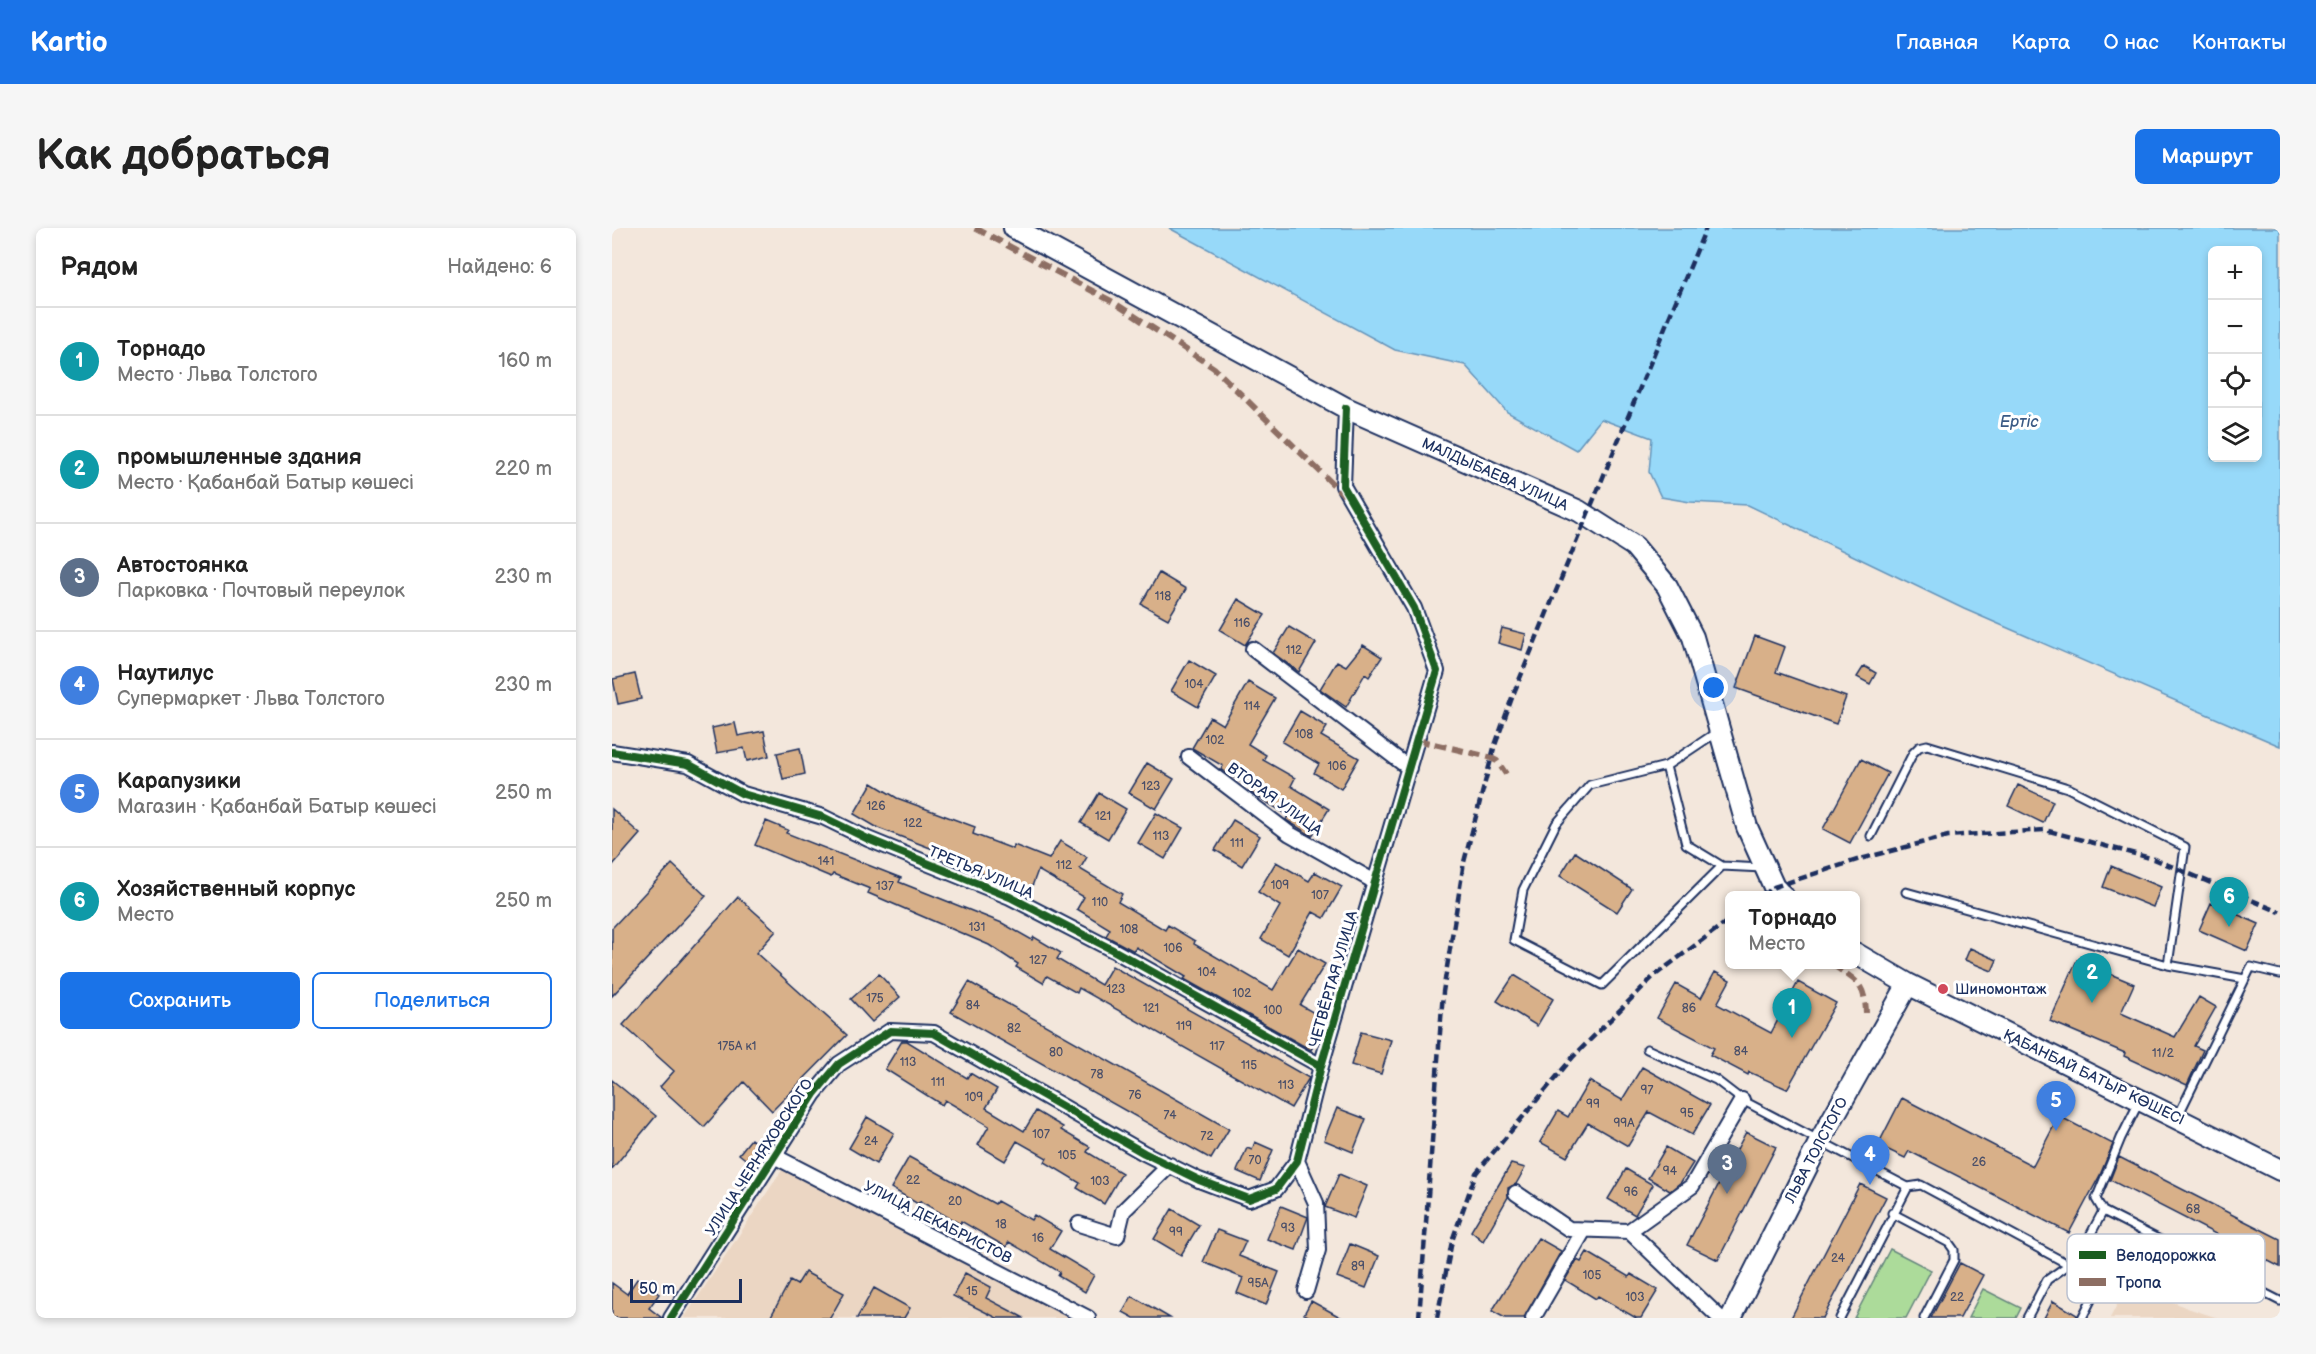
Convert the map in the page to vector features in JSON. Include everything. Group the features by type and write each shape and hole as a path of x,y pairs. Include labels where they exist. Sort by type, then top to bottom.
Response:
{"main road":[{"name":"МАЛДЫБАЕВА УЛИЦА","path":"1014,228 1346,408 1579,511 1634,546 1667,586 1693,638 1747,827 1764,868 1778,891"},
{"path":"1860,955 1908,984"},
{"name":"ҚАБАНБАЙ БАТЫР КӨШЕСІ","path":"1908,984 2280,1170"},
{"name":"ЛЬВА ТОЛСТОГО","path":"1731,1318 1821,1139 1908,984"}],"street":[{"name":"ЧЕТВЁРТАЯ УЛИЦА","path":"890,1031 934,1033 1170,1165 1249,1199 1276,1189 1297,1161 1321,1066 1437,671 1414,608 1342,486 1346,408"},
{"path":"1253,649 1409,768"},
{"name":"ТРЕТЬЯ УЛИЦА","path":"612,752 688,764 743,794 823,817 868,839 1010,897 1113,950 1321,1066"},
{"name":"ВТОРАЯ УЛИЦА","path":"1189,757 1290,834 1375,882"},
{"name":"УЛИЦА ЧЕРНЯХОВСКОГО","path":"671,1318 814,1094 840,1064 890,1031"},
{"path":"1516,1193 1569,1228 1629,1231 1692,1186 1742,1100"},
{"name":"УЛИЦА ДЕКАБРИСТОВ","path":"774,1156 1088,1318"},
{"path":"1297,1161 1316,1203 1318,1250 1306,1291"},
{"path":"1079,1224 1117,1236 1123,1211 1170,1165"},
{"path":"1533,1318 1584,1230"},
{"path":"1629,1231 1720,1318"}],"lane":[{"path":"1719,730 1666,766 1590,785 1556,824 1523,890 1514,940 1602,985 1722,867"},
{"path":"1871,836 1913,753 1919,747 1927,745 2068,788 2185,847 2168,965"},
{"path":"1666,766 1686,844 1722,867 1764,868"},
{"path":"1906,892 2168,965 2245,979"},
{"path":"2177,1118 2251,967 2280,974"},
{"path":"1647,1049 1716,1080 1742,1100 1821,1139 1908,1187 1921,1185 2067,1261"},
{"path":"2140,1100 2121,1138 2097,1199 2103,1211 2148,1234"},
{"path":"1840,1318 1892,1213 1908,1187"},
{"path":"2091,1234 2103,1211"},
{"path":"1892,1213 1949,1243 1954,1250 1954,1260 1924,1318"},
{"path":"2027,1318 2046,1280 2067,1266"},
{"path":"2265,1293 2280,1301"},
{"path":"2082,1318 2090,1303"}],"shaded area":[{"path":"792,1155 1099,1318 684,1318"},
{"path":"2118,1303 2176,1303 2218,1318 2110,1318"}],"green space":[{"path":"1890,1249 1931,1270 1906,1318 1854,1318"},
{"path":"1983,1289 2021,1308 2016,1318 1968,1318"}],"water":[{"name":"Ертіс","path":"1169,228 2280,228 2280,746 1964,609 1748,505 1690,502 1661,497 1649,472 1652,438 1601,419 1576,450 1507,412 1465,365 1395,350"}],"building":[{"path":"1159,573 1186,589 1168,619 1141,604"},
{"path":"1238,599 1265,615 1245,645 1220,630"},
{"path":"1289,627 1316,643 1299,672 1273,653"},
{"path":"1502,628 1526,634 1522,650 1498,643"},
{"path":"1755,636 1785,647 1776,672 1846,697 1836,724 1736,688"},
{"path":"1363,645 1382,657 1369,677 1365,674 1346,707 1320,689 1337,661 1346,666"},
{"path":"1189,660 1216,676 1198,707 1171,691"},
{"path":"1864,666 1876,673 1870,684 1857,677"},
{"path":"635,674 641,699 618,704 613,679"},
{"path":"1248,682 1275,698 1248,744 1266,755 1263,760 1295,778 1291,786 1329,809 1312,836 1286,820 1288,815 1251,793 1253,788 1221,770 1223,766 1192,748 1210,717 1223,725"},
{"path":"1300,711 1327,727 1321,736 1359,758 1341,789 1314,773 1319,764 1282,742"},
{"path":"735,723 738,736 764,731 769,756 747,761 744,748 717,753 712,728"},
{"path":"800,748 805,774 783,779 777,753"},
{"path":"1861,759 1888,773 1850,843 1823,829"},
{"path":"1147,763 1174,779 1156,809 1129,793"},
{"path":"872,783 897,798 975,827 973,834 1013,849 1014,845 1049,859 1060,841 1087,857 1080,869 1122,894 1118,902 1165,930 1168,925 1195,941 1194,944 1273,990 1298,948 1325,964 1300,1005 1325,1019 1322,1031 1311,1050 1184,979 1186,977 1136,947 1134,951 1106,936 1110,929 1077,909 1084,897 1038,870 1031,889 964,868 967,862 878,828 854,814"},
{"path":"2018,785 2053,801 2043,823 2008,806"},
{"path":"1099,793 1126,809 1108,839 1081,823"},
{"path":"612,809 640,834 612,866"},
{"path":"1156,813 1183,828 1165,859 1138,843"},
{"path":"1233,820 1260,836 1242,866 1215,850"},
{"path":"766,821 788,830 786,833 901,878 899,882 1002,923 1032,940 1034,937 1061,953 1057,959 1101,985 1112,966 1309,1078 1291,1108 1079,988 1077,993 1047,976 1043,983 1016,967 1018,964 989,945 868,893 870,889 833,874 831,877 755,845"},
{"path":"1575,852 1632,889 1617,912 1560,876"},
{"path":"1276,862 1309,881 1315,872 1342,887 1324,918 1313,912 1288,955 1261,939 1280,906 1258,892"},
{"path":"672,864 706,896 612,996 612,928"},
{"path":"2111,866 2161,887 2153,907 2103,887"},
{"path":"738,897 776,931 756,953 847,1035 772,1111 744,1082 704,1127 660,1087 674,1071 623,1025"},
{"path":"2211,903 2259,924 2247,951 2199,930"},
{"path":"1970,948 1997,960 1992,971 1965,960"},
{"path":"2077,960 2134,984 2121,1013 2175,1037 2199,997 2216,1007 2194,1046 2203,1050 2187,1085 2124,1056 2125,1053 2050,1021"},
{"path":"1715,972 1730,980 1717,1004 1771,1033 1798,982 1836,1003 1787,1089 1749,1072 1748,1075 1710,1055 1714,1048 1657,1018 1676,984 1701,998"},
{"path":"879,974 900,997 872,1022 851,999"},
{"path":"1514,975 1553,999 1537,1026 1497,1001"},
{"path":"969,982 1229,1129 1211,1159 951,1012"},
{"path":"1361,1032 1391,1040 1381,1074 1351,1065"},
{"path":"902,1041 907,1041 967,1078 970,1073 997,1089 986,1108 1024,1131 1036,1111 1063,1127 1061,1130 1090,1147 1087,1152 1122,1173 1104,1204 1077,1188 1080,1183 1045,1162 1047,1158 1017,1141 1005,1161 978,1145 989,1126 945,1100 942,1105 885,1069"},
{"path":"1642,1067 1710,1105 1692,1135 1649,1112 1628,1146 1588,1123 1567,1157 1540,1142 1558,1111 1568,1117 1589,1081 1622,1100"},
{"path":"612,1080 656,1116 612,1169"},
{"path":"1902,1098 2033,1166 2059,1116 2113,1144 2100,1175 2069,1233 1909,1151 1905,1158 1878,1145"},
{"path":"1337,1108 1366,1119 1353,1152 1324,1140"},
{"path":"867,1117 894,1133 876,1164 849,1148"},
{"path":"1746,1132 1776,1147 1718,1260 1687,1245"},
{"path":"751,1139 761,1147 749,1162 739,1154"},
{"path":"1255,1142 1273,1150 1260,1181 1237,1171 1247,1148 1252,1150"},
{"path":"1666,1147 1693,1163 1681,1182 1670,1191 1648,1178"},
{"path":"909,1157 995,1204 997,1201 1031,1220 1034,1215 1061,1231 1050,1249 1094,1275 1085,1292 1058,1276 1060,1272 1009,1242 1006,1247 961,1221 960,1224 920,1201 918,1204 891,1188"},
{"path":"2119,1157 2280,1239 2280,1267 2265,1259 2265,1234 2216,1234 2110,1180"},
{"path":"1511,1164 1525,1168 1516,1184 1508,1188 1508,1197 1483,1241 1471,1231"},
{"path":"1626,1169 1653,1185 1635,1215 1608,1199"},
{"path":"1339,1174 1367,1186 1354,1218 1325,1207"},
{"path":"1860,1184 1886,1197 1823,1318 1791,1318"},
{"path":"1281,1206 1308,1217 1296,1250 1267,1239"},
{"path":"1172,1209 1199,1225 1181,1255 1154,1239"},
{"path":"1217,1230 1246,1241 1239,1256 1279,1272 1266,1305 1237,1293 1243,1278 1203,1262"},
{"path":"1538,1238 1561,1251 1524,1318 1505,1318 1492,1311"},
{"path":"1350,1244 1379,1256 1366,1288 1337,1277"},
{"path":"1587,1252 1629,1277 1631,1274 1658,1290 1641,1318 1636,1318 1598,1296 1596,1299 1565,1280 1577,1260 1581,1262"},
{"path":"1960,1263 1983,1275 1960,1318 1931,1318"},
{"path":"805,1272 844,1293 830,1318 770,1318 790,1281 797,1285"},
{"path":"965,1273 991,1287 986,1298 1024,1318 997,1318 953,1296"},
{"path":"637,1279 659,1294 649,1308 662,1318 612,1318 612,1283 627,1294"},
{"path":"874,1288 910,1308 904,1318 857,1318"},
{"path":"1132,1296 1170,1318 1134,1318 1123,1312"},
{"path":"1311,1301 1342,1318 1312,1318 1304,1314"},
{"path":"2053,1301 2077,1315 2076,1318 2044,1318"}],"railway":[{"path":"1419,1318 1443,992 1464,862 1494,748 1513,695 1706,228"},
{"path":"1769,891 1774,887 1860,859 1948,836 2045,830 2154,859 2280,912"},
{"path":"1437,1318 1452,1241 1476,1173 1573,1057 1654,976 1725,923"}],"marked path":[{"path":"975,228 1113,302 1214,368 1344,495"},
{"path":"1417,740 1489,757 1497,761 1506,774"},
{"path":"1840,969 1858,983 1864,995 1866,1013"}],"cycle path":[{"path":"671,1318 814,1094 839,1064 890,1031 934,1033 1144,1153 1199,1180 1249,1199 1276,1189 1297,1161 1321,1066 1437,671 1414,608 1343,486 1346,408"},
{"path":"612,752 688,764 743,794 823,817 868,839 1010,897 1113,950 1321,1066"}],"place":[{"name":"Хозяйственный корпус","path":"2229,927"},
{"name":"Шиномонтаж","path":"1943,989"},
{"name":"промышленные здания","path":"2092,1003"},
{"name":"Торнадо","path":"1792,1038"},
{"name":"Карапузики","path":"2056,1131"},
{"name":"Наутилус","path":"1870,1185"},
{"name":"Автостоянка","path":"1727,1194"}]}
